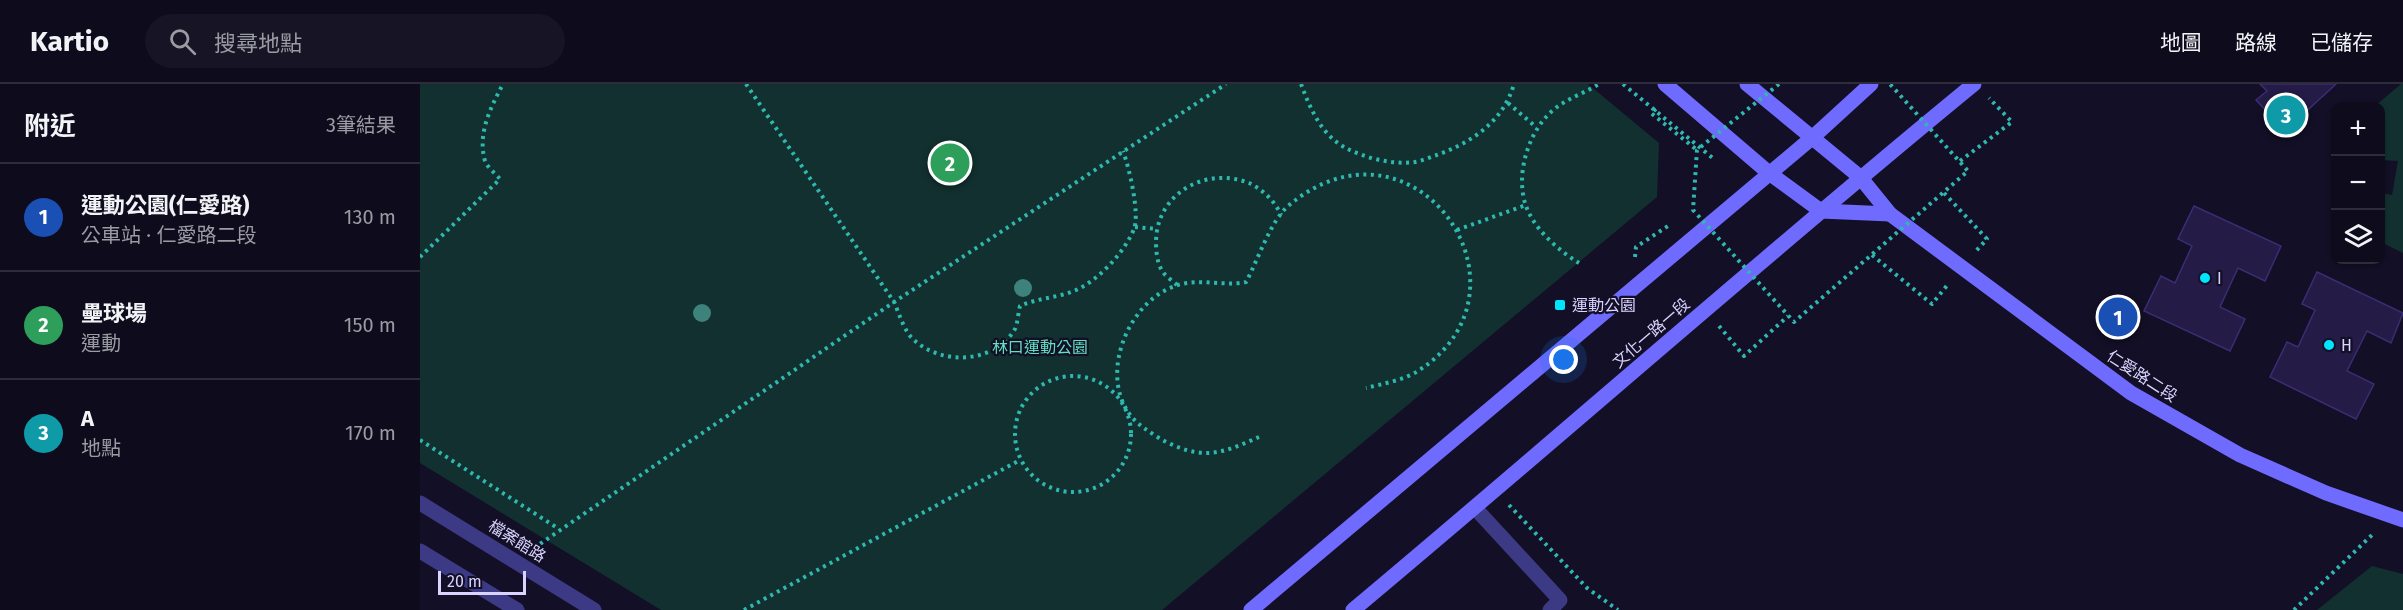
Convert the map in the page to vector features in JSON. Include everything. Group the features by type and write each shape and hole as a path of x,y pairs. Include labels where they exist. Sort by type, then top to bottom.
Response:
{"main road":[{"path":"1665,84 1769,173 1821,211 1890,214"},
{"name":"仁愛路二段","path":"1747,84 1860,177 1890,214 2131,393 2240,455 2326,493 2398,518"},
{"path":"1251,610 1813,137 1871,84"},
{"name":"文化一路一段","path":"1353,610 1860,177 1979,88"}],"street":[{"name":"檔案館路","path":"420,503 594,610"},
{"path":"1475,507 1560,600 1550,610"},
{"path":"420,551 517,610"}],"path":[{"path":"420,257 500,179 485,163 483,132 491,107 503,84"},
{"path":"746,84 894,302 912,338 941,357 984,354 1005,342 1016,327 1020,306 1082,287 1100,274 1121,249 1135,227 1130,172 1123,151"},
{"path":"517,563 559,529 894,302 1226,84"},
{"path":"1301,84 1318,123 1343,146 1380,161 1416,162 1451,149 1483,132 1509,103 1514,84"},
{"path":"1579,263 1562,252 1541,230 1526,206 1523,172 1528,148 1536,128 1552,111 1599,84"},
{"path":"1623,84 1751,189"},
{"path":"1779,84 1697,150 1693,210 1794,322 1968,171 1890,84"},
{"path":"1960,161 2012,122 1979,88"},
{"path":"1509,103 1536,128"},
{"path":"1651,113 1697,150"},
{"path":"1259,437 1239,446 1207,453 1174,447 1135,422 1126,410 1115,394 1096,381 1074,375 1051,380 1031,393 1017,413 1013,437 1020,460 1035,479 1054,489 1076,492 1097,487 1115,474 1127,456 1131,422 1126,410 1120,392 1118,371 1123,338 1140,308 1167,288 1178,285 1196,281 1235,284 1246,282 1286,208 1321,183 1364,174 1406,182 1442,207 1463,239 1471,276 1465,314 1446,348 1417,372 1366,388"},
{"path":"1178,285 1163,272 1156,253 1156,229 1165,207 1181,190 1205,178 1233,177 1258,188 1277,207 1281,216"},
{"path":"1944,193 1987,239"},
{"path":"1457,230 1526,206"},
{"path":"1684,216 1693,210"},
{"path":"1636,248 1674,222"},
{"path":"1135,227 1156,229"},
{"path":"1872,255 1932,304"},
{"path":"1705,309 1744,356 1788,316"},
{"path":"420,440 559,529"},
{"path":"744,610 1020,460"},
{"path":"1496,490 1587,588 1618,610"},
{"path":"2294,610 2398,518"}],"green space":[{"name":"林口運動公園","path":"420,84 1588,84 1659,143 1657,197 1162,610 661,610 420,463"},
{"path":"2403,84 2403,253 2385,244 2385,194 2392,195 2398,161 2385,160 2385,102 2380,102"},
{"path":"2372,566 2403,574 2403,610 2317,610"}],"building":[{"path":"2260,84 2336,84 2285,131 2256,100 2267,91"},
{"name":"I","path":"2194,206 2281,246 2265,281 2238,268 2220,307 2245,319 2230,351 2144,311 2161,276 2175,283 2192,246 2178,239"},
{"name":"H","path":"2317,272 2403,313 2391,343 2367,331 2347,371 2374,384 2356,419 2270,377 2287,342 2298,347 2315,310 2302,304"}],"place":[{"name":"A","path":"2286,115"},
{"name":"壘球場","path":"950,163"},
{"name":"I","path":"2205,278"},
{"name":"運動公園","path":"1560,305"},
{"name":"運動公園(仁愛路)","path":"2118,317"},
{"name":"H","path":"2329,345"}]}
